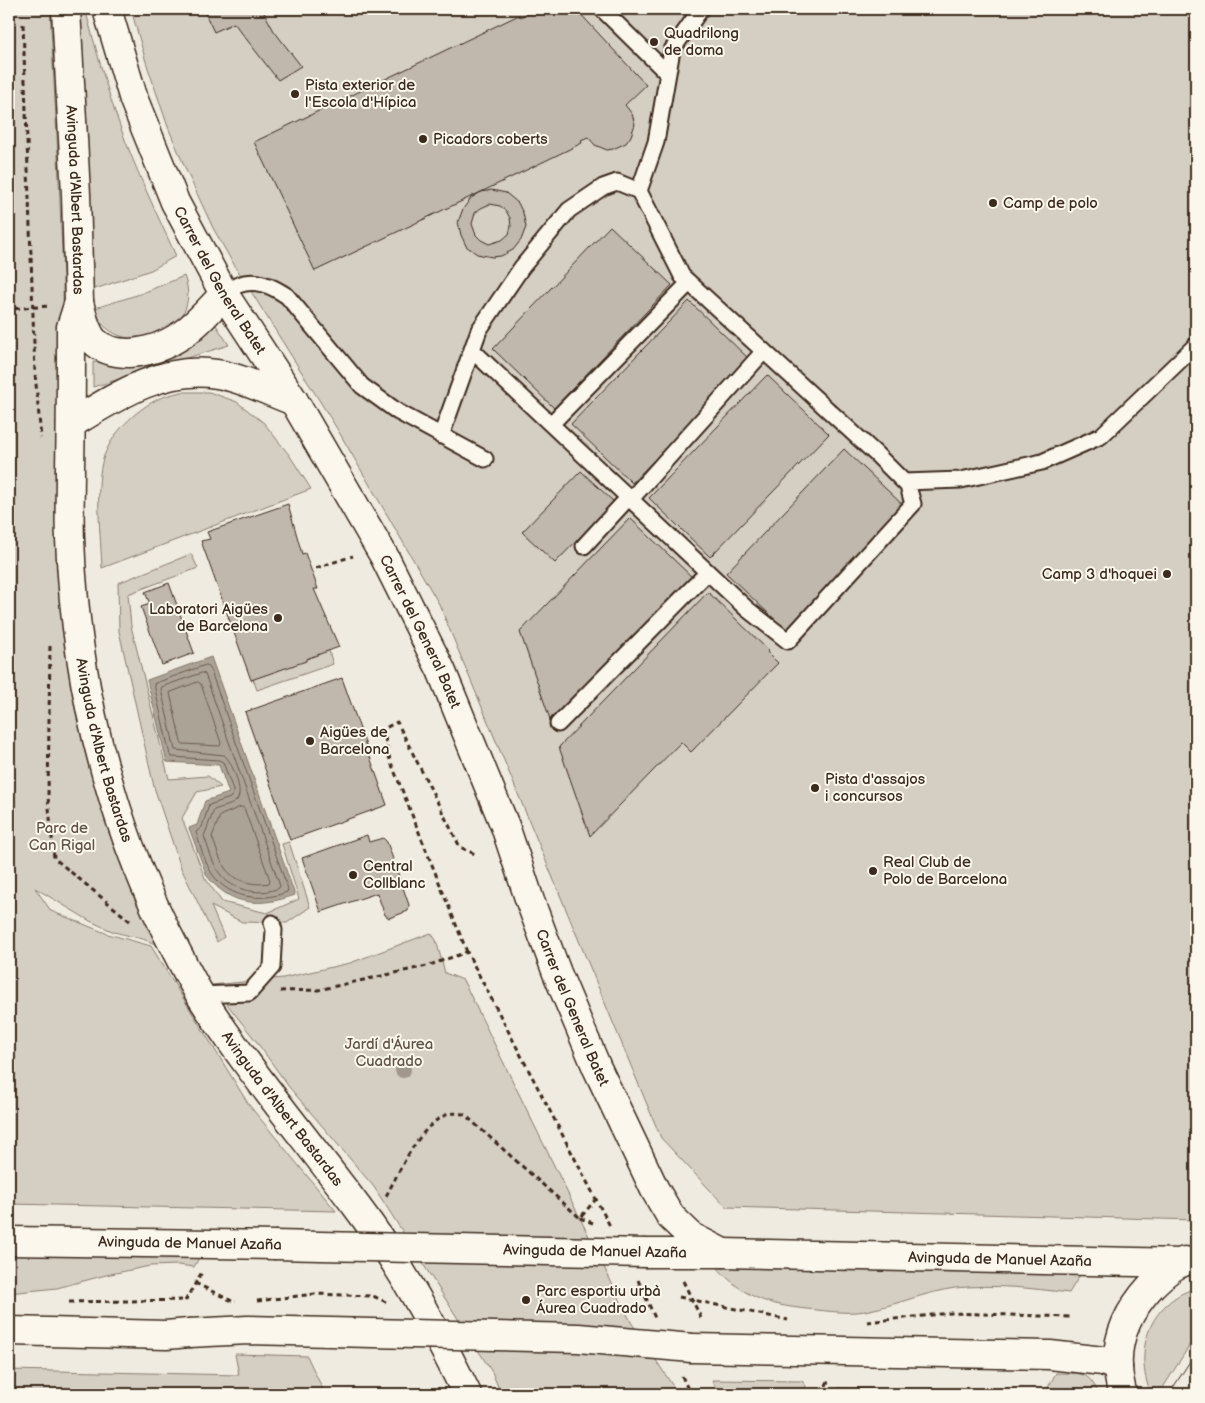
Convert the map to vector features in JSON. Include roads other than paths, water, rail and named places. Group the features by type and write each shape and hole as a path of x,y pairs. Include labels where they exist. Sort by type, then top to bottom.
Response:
{"street":[{"name":"Avinguda d'Albert Bastardas","path":"66,9 76,194 67,304 71,327 70,538 77,631 86,693 99,752 130,849 153,904 200,995 236,1051 358,1207 394,1260 432,1322 467,1394"},
{"name":"Carrer del General Batet","path":"106,9 134,100 150,144 175,202 224,294 294,401 384,556 440,670 505,826 557,973 597,1068 655,1190 671,1217 692,1237 723,1253"},
{"path":"67,304 86,324 94,340 105,349 122,353 143,352 162,346 181,336 197,324 224,294"},
{"path":"71,424 136,387 164,377 190,372 226,376 294,401"},
{"name":"Avinguda de Manuel Azaña","path":"9,1241 274,1245 640,1263 723,1253 1189,1260"},
{"path":"1122,1394 1118,1367 1119,1348 1126,1320 1141,1297 1159,1277 1189,1260"},
{"path":"9,1332 166,1335 185,1321 248,1330 578,1338 685,1358 1050,1355 1103,1361 1118,1367"}],"lane":[{"path":"602,9 668,74"},
{"path":"639,191 656,142 672,50 700,9"},
{"path":"441,436 479,330 516,275 569,210 603,187 617,182 639,191 682,276 876,454 908,486 913,504 788,642 747,609 472,350"},
{"path":"224,294 238,285 256,282 272,286 287,296 362,386 398,412 485,459"},
{"path":"551,424 689,282"},
{"path":"904,482 961,480 1042,462 1101,436 1196,345"},
{"path":"584,546 764,351"},
{"path":"558,724 708,572"},
{"path":"200,995 249,993 272,967 274,930 272,923"}],"water":[{"path":"211,657 295,895 270,901 247,902 226,894 207,876 189,828 197,825 205,801 229,793 219,765 167,762 147,680"}],"tram line":[{"path":"1169,1394 1196,1352"}],"place":[{"name":"Quadrilong de doma","path":"654,42"},
{"name":"Pista exterior de l'Escola d'Hípica","path":"295,94"},
{"name":"Picadors coberts","path":"423,139"},
{"name":"Camp de polo","path":"993,203"},
{"name":"Camp 3 d'hoquei","path":"1167,574"},
{"name":"Laboratori Aigües de Barcelona","path":"278,618"},
{"name":"Aigües de Barcelona","path":"310,741"},
{"name":"Pista d'assajos i concursos","path":"815,788"},
{"name":"Real Club de Polo de Barcelona","path":"873,871"},
{"name":"Central Collblanc","path":"353,875"},
{"name":"Parc esportiu urbà Áurea Cuadrado","path":"526,1300"}],"park label":[{"name":"Parc de Can Rigal","path":"62,836"},
{"name":"Jardí d'Áurea Cuadrado","path":"389,1052"}]}
